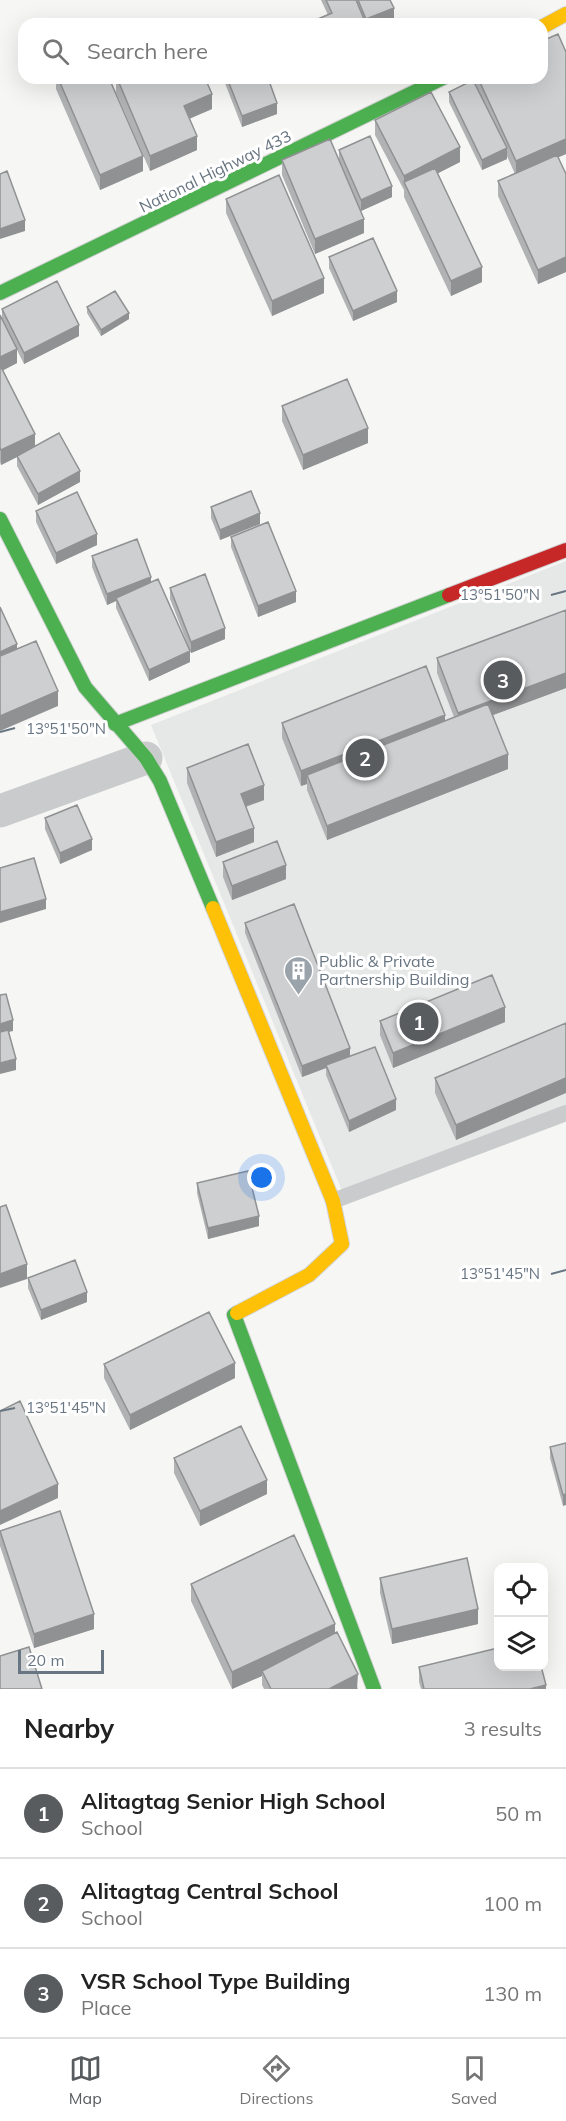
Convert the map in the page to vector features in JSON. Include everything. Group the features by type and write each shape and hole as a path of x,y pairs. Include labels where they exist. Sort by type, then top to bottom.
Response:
{"street":[{"path":"548,24 566,14"},
{"name":"National Highway 433","path":"0,292 431,84"},
{"path":"0,519 85,687 146,758 160,781 333,1201 342,1244 309,1275 234,1315 374,1689"},
{"path":"115,724 566,550"},
{"path":"0,811 146,758"}],"lane":[{"path":"333,1201 566,1113"}],"shaded area":[{"path":"566,561 566,1122 347,1203 151,725"}],"building":[{"path":"326,0 356,0 364,18 320,18 332,13"},
{"path":"358,0 390,0 394,8 366,18"},
{"path":"558,34 566,52 566,139 516,161 481,84 548,84 548,38"},
{"path":"61,84 112,84 143,156 100,175"},
{"path":"120,84 208,84 212,94 184,106 197,136 150,156"},
{"path":"229,84 270,84 277,103 242,116"},
{"path":"465,84 475,84 507,148 482,160 449,92"},
{"path":"431,92 460,147 404,176 375,120"},
{"path":"370,136 392,186 361,200 339,150"},
{"path":"330,139 364,219 315,239 282,160"},
{"path":"557,155 566,174 566,257 538,270 498,181"},
{"path":"435,168 482,267 451,281 404,182"},
{"path":"7,171 25,220 0,229 0,174"},
{"path":"279,175 324,278 272,301 226,199"},
{"path":"373,238 397,291 353,311 329,257"},
{"path":"57,281 79,325 24,353 2,309"},
{"path":"115,291 129,313 101,330 87,307"},
{"path":"0,315 17,349 0,357"},
{"path":"0,365 35,434 1,450 0,448"},
{"path":"347,379 368,428 303,455 282,406"},
{"path":"59,433 80,471 38,494 17,456"},
{"path":"251,491 260,513 220,530 211,507"},
{"path":"77,492 97,534 56,553 36,511"},
{"path":"268,522 296,591 258,606 231,537"},
{"path":"137,539 151,577 107,594 92,556"},
{"path":"205,574 225,628 191,642 170,588"},
{"path":"158,579 190,651 149,670 116,598"},
{"path":"0,607 17,644 0,652"},
{"path":"566,610 566,673 458,713 437,658"},
{"path":"36,641 58,691 0,716 0,656"},
{"path":"426,666 445,715 301,771 282,723"},
{"path":"488,704 508,754 327,826 307,775"},
{"path":"248,744 264,785 241,794 254,828 216,842 187,768"},
{"path":"77,805 92,839 60,853 45,818"},
{"path":"277,841 286,865 232,886 223,862"},
{"path":"34,858 46,899 0,912 0,868"},
{"name":"Public & Private Partnership Building","path":"294,904 350,1048 302,1066 245,923"},
{"path":"492,975 505,1007 393,1053 380,1021"},
{"path":"6,994 13,1020 0,1024 0,995"},
{"path":"566,1023 566,1078 456,1125 435,1078"},
{"path":"8,1030 16,1059 0,1063 0,1032"},
{"path":"375,1047 396,1099 349,1121 326,1065"},
{"path":"248,1171 259,1216 208,1228 197,1183"},
{"path":"6,1205 27,1264 0,1274 0,1207"},
{"path":"75,1260 87,1292 41,1310 28,1278"},
{"path":"209,1312 235,1363 130,1415 104,1364"},
{"path":"20,1401 58,1484 0,1511 0,1411"},
{"path":"241,1426 267,1480 200,1511 174,1458"},
{"path":"566,1443 566,1494 563,1495 550,1447"},
{"path":"60,1511 94,1614 34,1634 0,1531"},
{"path":"294,1535 335,1624 232,1672 191,1584"},
{"path":"467,1558 478,1609 392,1629 380,1578"},
{"path":"337,1632 358,1674 329,1689 271,1689 262,1671"},
{"path":"29,1647 42,1689 0,1689 0,1656"},
{"path":"494,1649 494,1671 542,1671 546,1685 530,1689 424,1689 419,1667"}],"traffic: fast":[{"path":"0,293 431,84"},
{"path":"0,519 85,687 146,758 160,781 213,908"},
{"path":"115,724 449,595"},
{"path":"237,1313 234,1315 374,1689"}],"traffic: slow":[{"path":"548,24 566,14"},
{"path":"213,908 333,1201 342,1244 309,1275 237,1313"}],"traffic: jam":[{"path":"449,595 566,550"}],"place":[{"name":"VSR School Type Building","path":"503,680"},
{"name":"Alitagtag Central School","path":"365,758"},
{"name":"Public & Private Partnership Building","path":"298,996"},
{"name":"Alitagtag Senior High School","path":"419,1022"}]}
